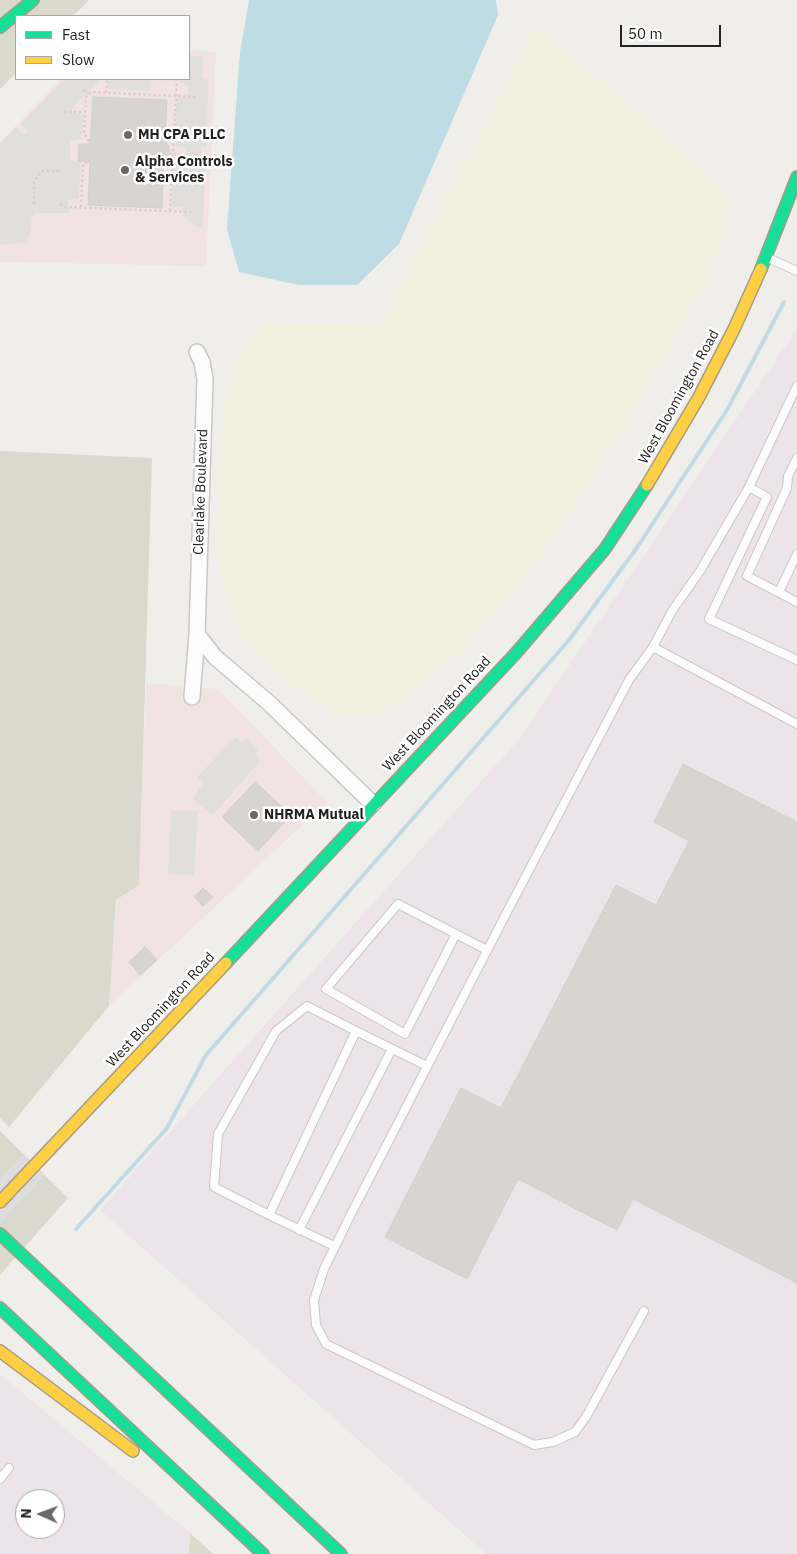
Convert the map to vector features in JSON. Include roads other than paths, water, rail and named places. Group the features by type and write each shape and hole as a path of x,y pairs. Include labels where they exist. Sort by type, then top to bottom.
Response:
{"main road":[{"path":"15,15 33,0"},
{"path":"16,15 19,12"},
{"path":"0,27 15,15"},
{"path":"0,31 15,16"},
{"name":"West Bloomington Road","path":"0,1202 316,868 373,804 516,653 604,549 636,502 699,397 734,329 766,257 797,177"},
{"path":"0,1220 79,1310"},
{"path":"0,1234 341,1554"},
{"path":"0,1308 263,1554"},
{"path":"0,1351 240,1532"}],"street":[{"name":"Clearlake Boulevard","path":"192,697 197,634 205,379 202,362 197,352"},
{"path":"197,634 215,657 270,703 373,804"}],"lane":[{"path":"766,257 797,271"},
{"path":"644,1311 586,1417 574,1432 553,1442 534,1445 326,1344 316,1326 314,1300 334,1246 629,680 652,647 672,611 700,571 750,486 797,386"},
{"path":"797,458 788,476 787,488 748,576 797,602"},
{"path":"750,486 768,497 709,619 797,660"},
{"path":"779,592 797,554"},
{"path":"652,647 797,724"},
{"path":"456,934 405,1034 326,989 398,904 487,950"},
{"path":"334,1246 214,1187 218,1134 276,1031 307,1006 427,1066"},
{"path":"269,1215 356,1031"},
{"path":"299,1230 392,1049"},
{"path":"0,1479 9,1468"}],"water":[{"path":"249,0 496,0 498,15 399,244 357,285 299,285 239,272 227,229 240,52"}],"waterway":[{"path":"76,1229 167,1128 206,1055 569,640 636,549 727,410 784,302"}],"place":[{"name":"MH CPA PLLC","path":"128,135"},
{"name":"Alpha Controls & Services","path":"125,170"},
{"name":"NHRMA Mutual","path":"254,815"}]}
